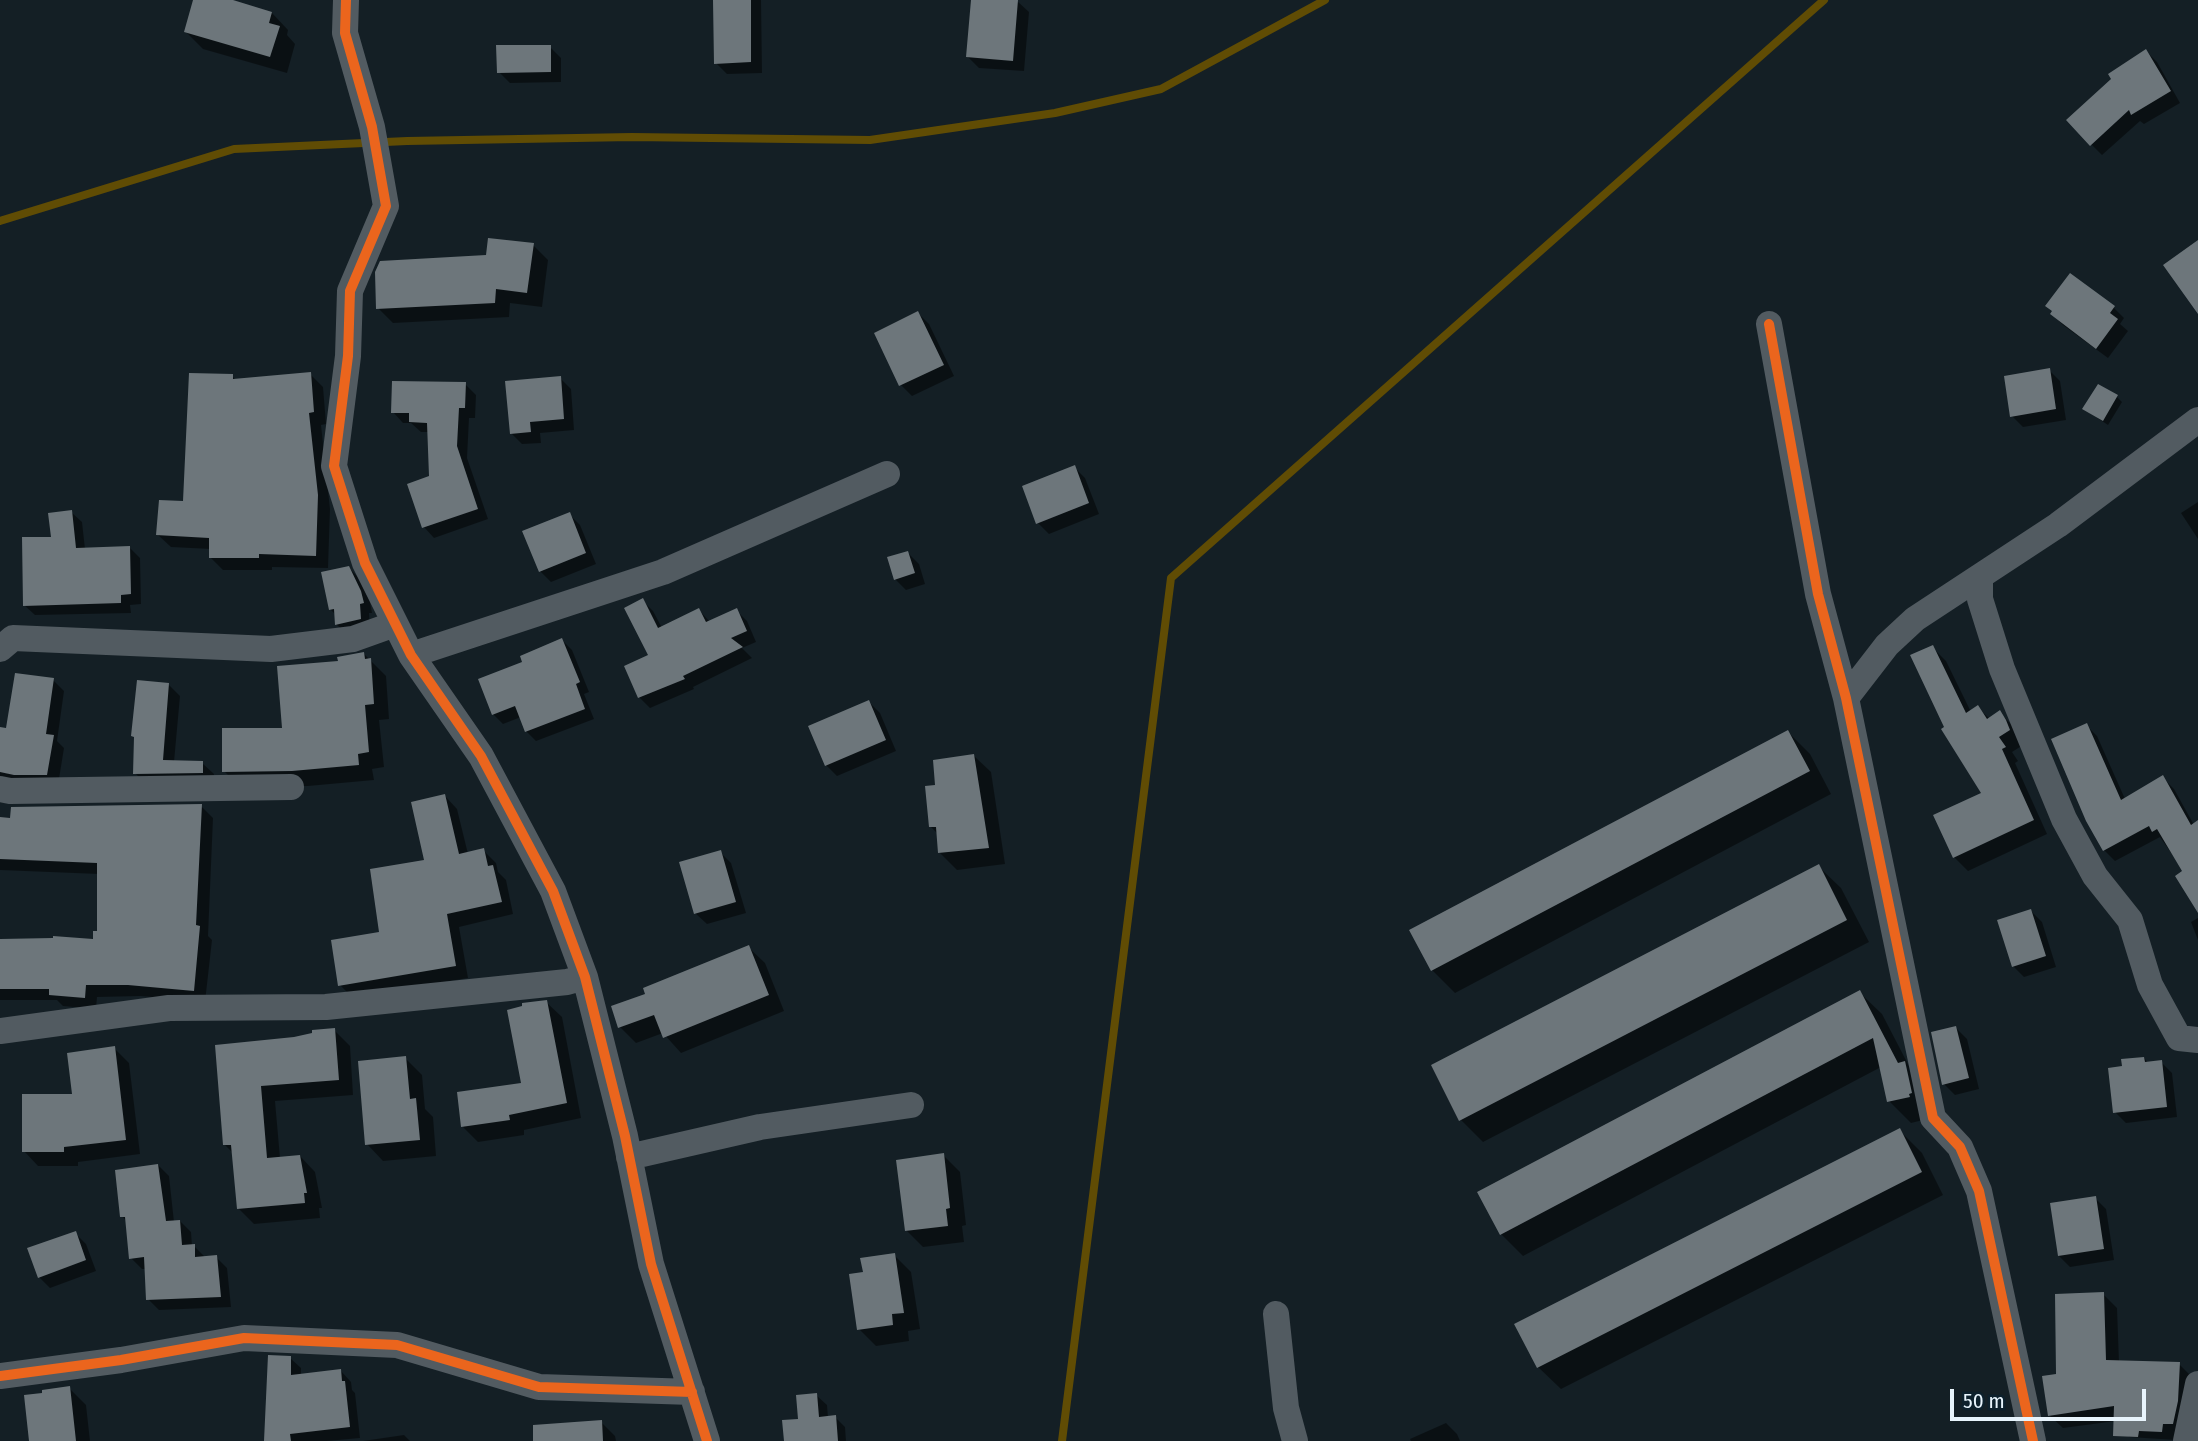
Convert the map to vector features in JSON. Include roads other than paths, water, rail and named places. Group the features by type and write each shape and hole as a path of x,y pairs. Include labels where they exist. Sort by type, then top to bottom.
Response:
{"street":[{"path":"346,0 345,33 372,127 386,206 350,291 348,356 334,466 365,563 411,655 481,756 553,891 585,976 629,1157 651,1264 706,1441"},
{"path":"1769,324 1818,594 1846,698 1933,1118 1960,1147 1979,1191 2034,1441"},
{"path":"1846,698 1887,645 1915,620 2058,525 2198,419"},
{"path":"411,655 663,572 887,474"},
{"path":"1980,577 1980,599 2002,669 2064,819 2095,876 2130,920 2150,985 2179,1038 2198,1040"},
{"path":"0,649 12,638 271,649 353,639 396,624"},
{"path":"0,789 24,791 291,787"},
{"path":"0,1031 169,1008 326,1007 554,984 585,976"},
{"path":"629,1157 760,1127 911,1105"},
{"path":"1276,1314 1286,1408 1295,1441"},
{"path":"0,1376 121,1360 244,1338 397,1345 539,1387 692,1392"},
{"path":"2186,1441 2198,1384"}],"waterway":[{"path":"0,221 234,149 407,141 632,137 870,140 1055,113 1161,89 1325,0"},
{"path":"1062,1441 1171,578 1824,0"}]}
